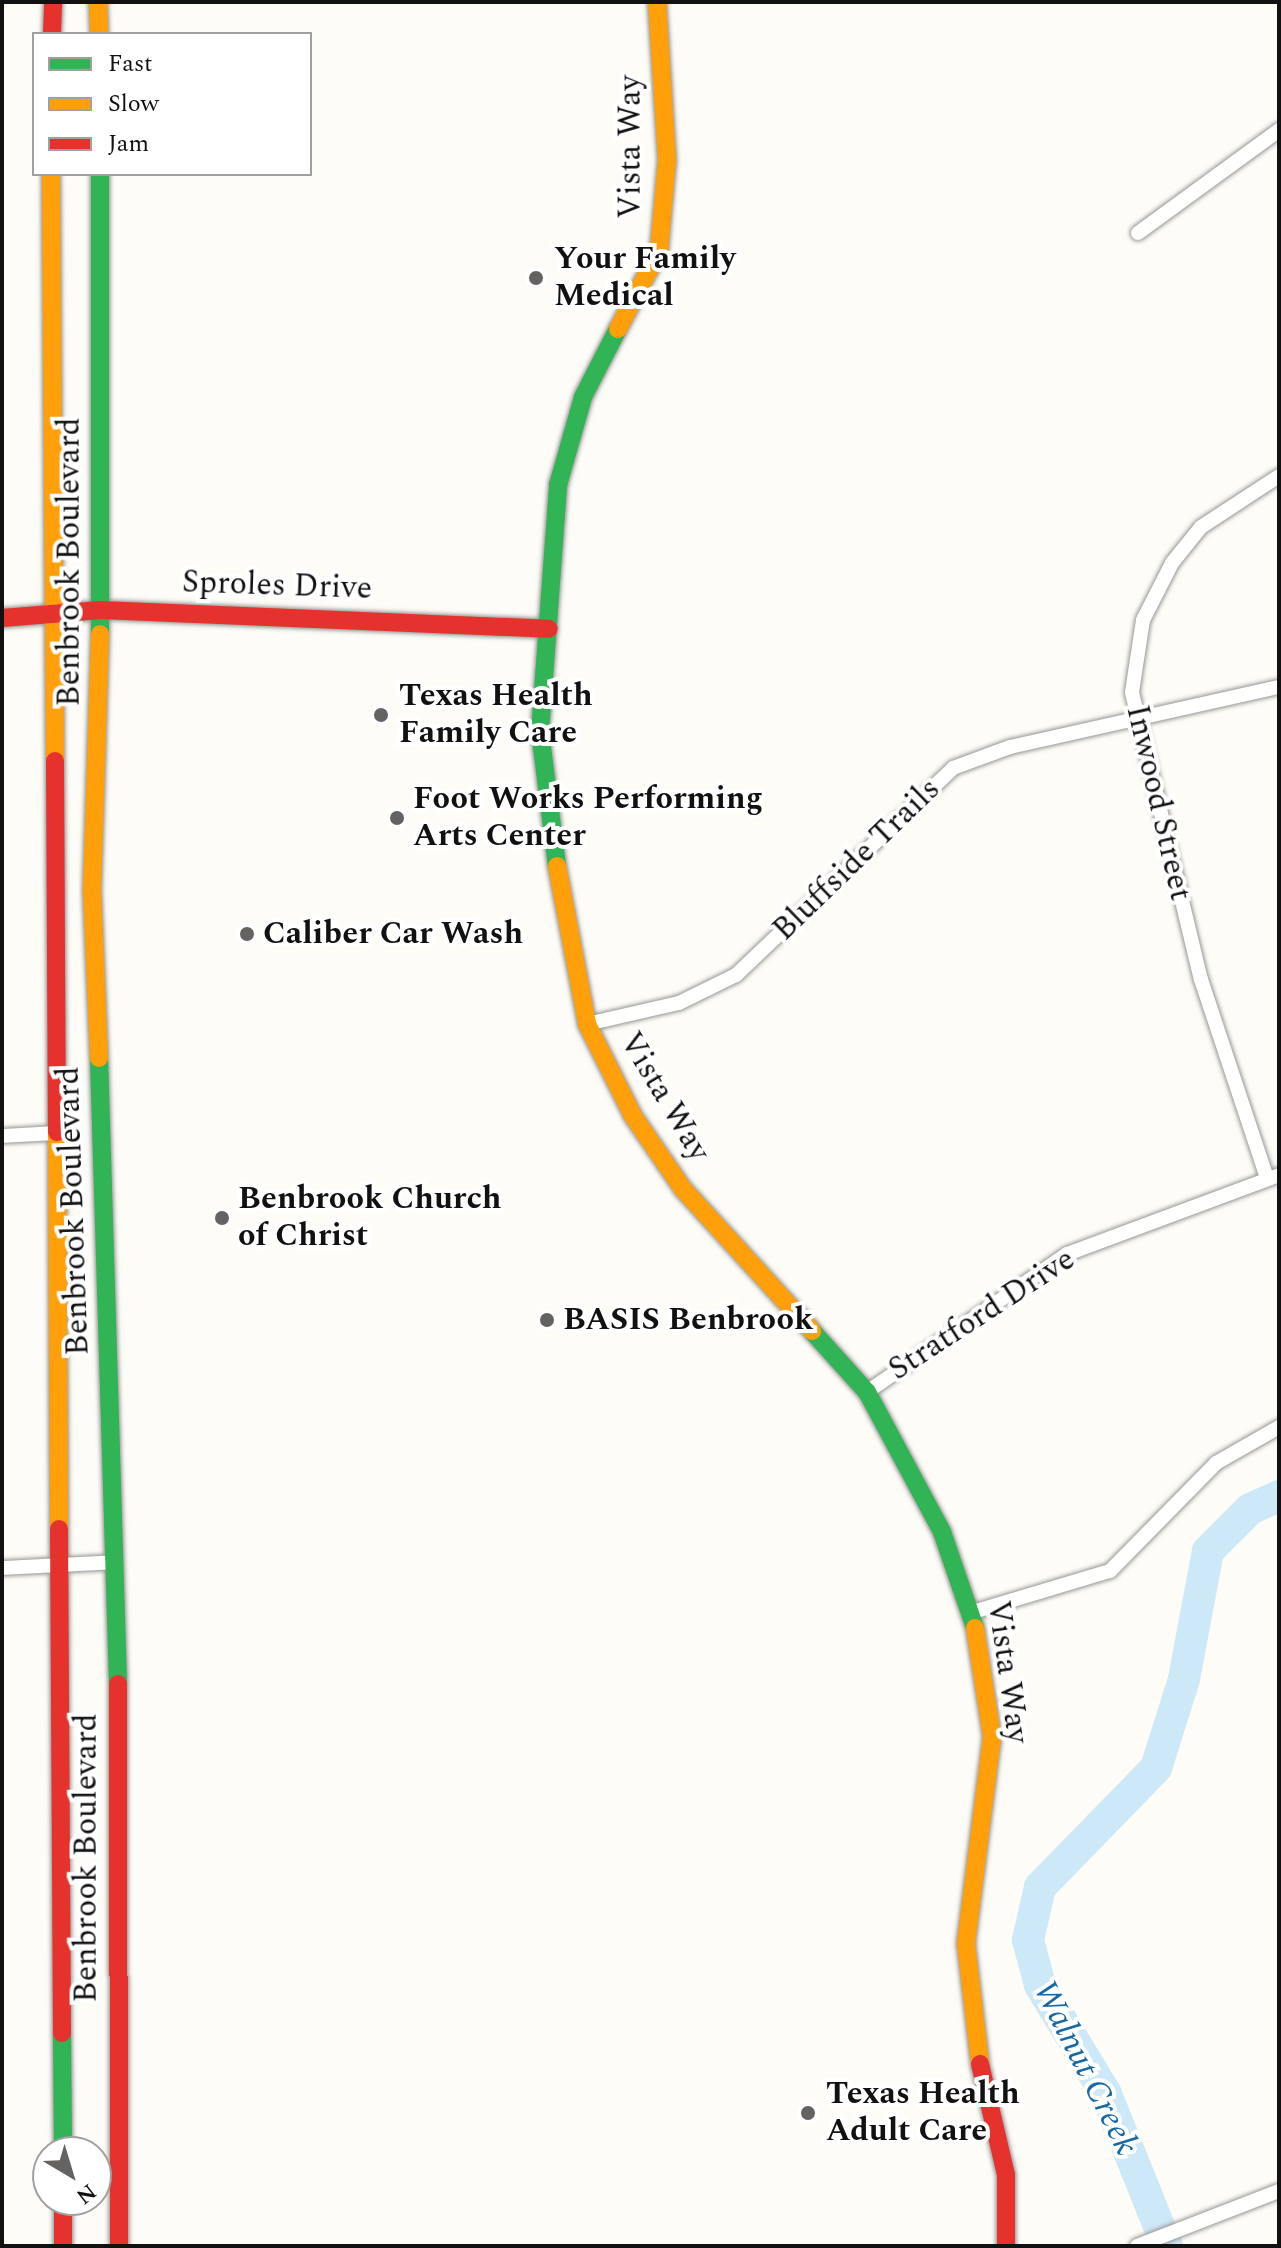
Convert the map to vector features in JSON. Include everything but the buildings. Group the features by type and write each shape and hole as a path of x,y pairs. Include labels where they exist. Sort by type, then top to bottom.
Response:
{"main road":[{"path":"52,32 53,2"},
{"path":"98,2 99,32"},
{"name":"Vista Way","path":"657,2 667,160 659,251 569,437 550,555 549,629 541,745 587,1024 633,1116 683,1189 867,1392 942,1532 973,1612 992,1737 966,1944 976,2045 1006,2175 1006,2246"},
{"name":"Benbrook Boulevard","path":"51,176 57,615 63,2136"},
{"name":"Benbrook Boulevard","path":"100,176 101,610 92,889 116,1562 119,2246"},
{"name":"Sproles Drive","path":"2,618 101,610 549,629"},
{"path":"63,2216 63,2246"}],"street":[{"path":"1138,233 1279,130"},
{"name":"Inwood Street","path":"1273,1176 1201,980 1132,692 1143,620 1172,563 1201,527 1279,476"},
{"name":"Bluffside Trails","path":"587,1024 679,1003 736,975 953,768 1138,719 1279,687"},
{"path":"2,1136 58,1133"},
{"name":"Stratford Drive","path":"867,1392 1067,1254 1273,1176"},
{"path":"973,1612 1110,1571 1216,1463 1279,1427"},
{"path":"2,1568 62,1569 116,1562"},
{"path":"1137,2246 1279,2191"}],"waterway":[{"name":"Walnut Creek","path":"1167,2246 1106,2094 1040,1985 1028,1940 1040,1887 1156,1768 1184,1679 1208,1551 1250,1509 1279,1496"}],"traffic: fast":[{"path":"100,176 100,634"},
{"path":"557,866 540,732 558,485 583,397 618,329"},
{"path":"99,1058 118,1684"},
{"path":"812,1331 867,1392 942,1532 975,1628"},
{"path":"62,2033 63,2136"}],"traffic: slow":[{"path":"98,2 99,32"},
{"path":"618,329 659,251 667,160 657,2"},
{"path":"51,176 55,761"},
{"path":"99,1058 92,889 100,634"},
{"path":"557,866 587,1024 633,1116 683,1189 812,1331"},
{"path":"57,1132 59,1529"},
{"path":"975,1628 992,1737 966,1944 980,2064"}],"traffic: jam":[{"path":"52,32 53,2"},
{"path":"2,618 101,610 549,629"},
{"path":"55,761 57,1132"},
{"path":"59,1529 62,2033"},
{"path":"118,1684 119,2246"},
{"path":"980,2064 1006,2175 1006,2246"},
{"path":"63,2216 63,2246"}],"place":[{"name":"Your Family Medical","path":"536,278"},
{"name":"Texas Health Family Care","path":"381,715"},
{"name":"Foot Works Performing Arts Center","path":"397,818"},
{"name":"Caliber Car Wash","path":"247,934"},
{"name":"Benbrook Church of Christ","path":"222,1218"},
{"name":"BASIS Benbrook","path":"547,1320"},
{"name":"Texas Health Adult Care","path":"808,2113"}]}
